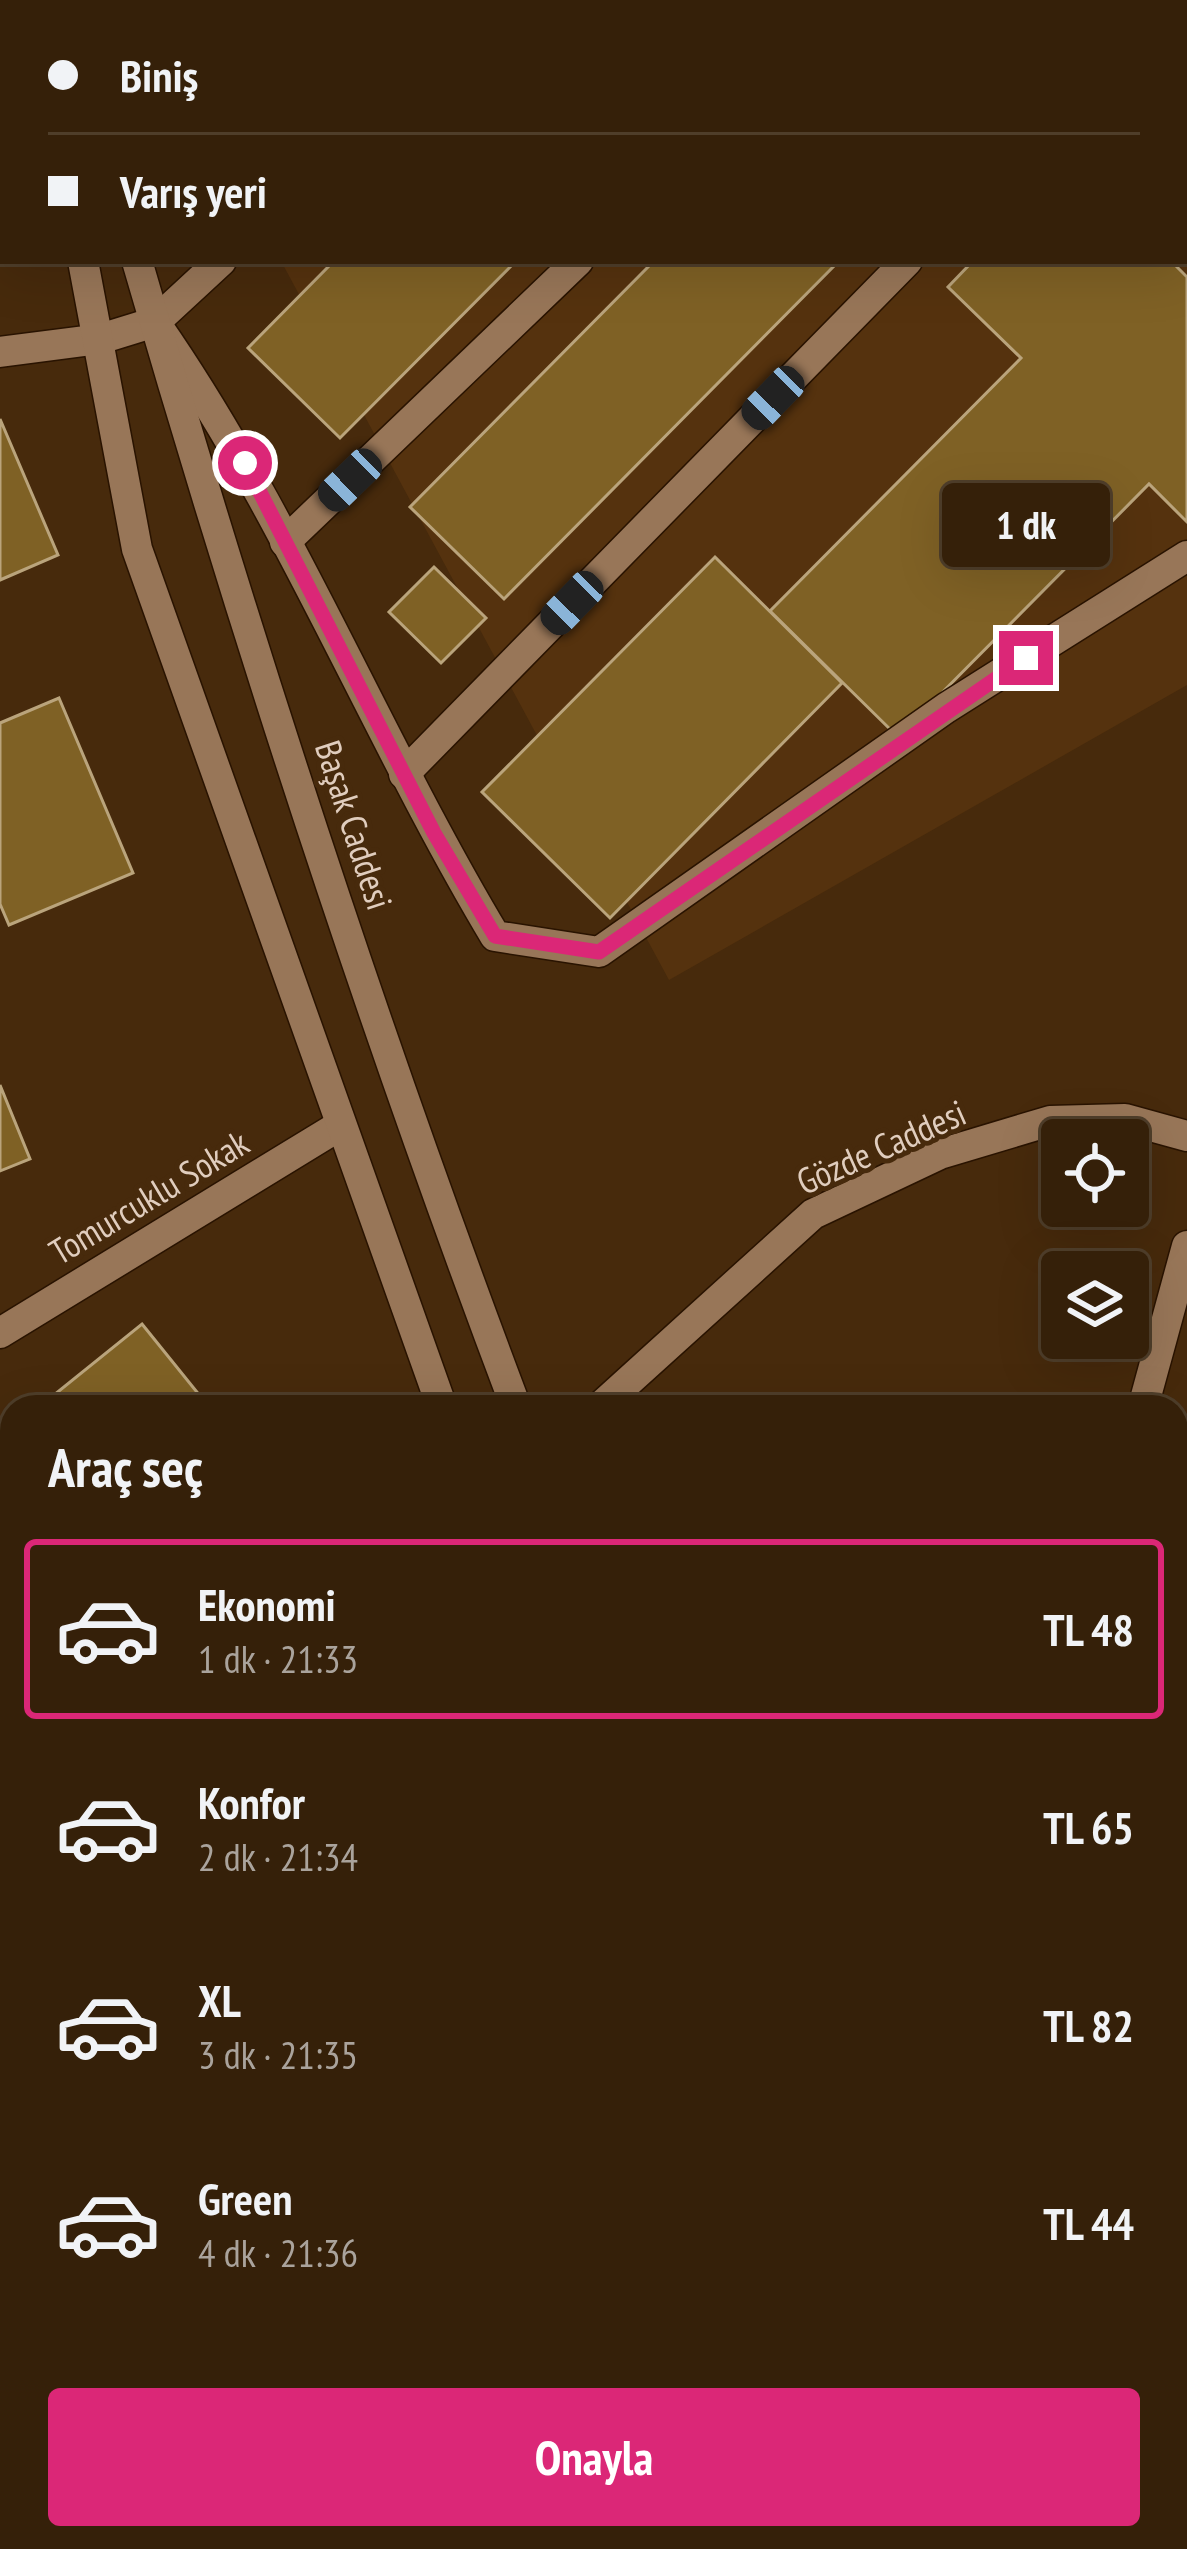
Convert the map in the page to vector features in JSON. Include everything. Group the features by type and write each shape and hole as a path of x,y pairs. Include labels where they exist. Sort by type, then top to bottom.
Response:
{"street":[{"path":"84,264 137,549 438,1395"},
{"name":"Başak Caddesi","path":"138,264 215,532 406,1108 512,1395"},
{"path":"0,352 100,338 155,322 218,264"},
{"path":"285,542 575,264"},
{"path":"404,774 904,264"},
{"path":"155,322 225,424 404,774 495,936 599,952 946,708 1187,556"},
{"name":"Gözde Caddesi","path":"613,1395 813,1214 940,1154 1050,1121 1125,1119 1187,1136"},
{"name":"Tomurcuklu Sokak","path":"0,1333 339,1126"},
{"path":"1146,1395 1187,1246"}],"shaded area":[{"path":"283,264 1187,264 1187,685 669,980"}],"building":[{"path":"331,264 513,264 340,438 248,348"},
{"path":"651,264 836,264 504,599 410,507"},
{"path":"970,264 1174,264 1187,277 1187,522 1149,484 898,737 770,611 1021,358 948,287"},
{"path":"0,419 58,555 0,580"},
{"path":"715,557 842,683 610,918 482,792"},
{"path":"434,567 486,618 441,663 389,612"},
{"path":"59,698 133,873 9,925 0,904 0,723"},
{"path":"0,1085 30,1159 0,1171"},
{"path":"142,1324 199,1395 54,1395"}],"route":[{"path":"245,463 434,833 495,936 599,952 946,708 1026,658"}]}
